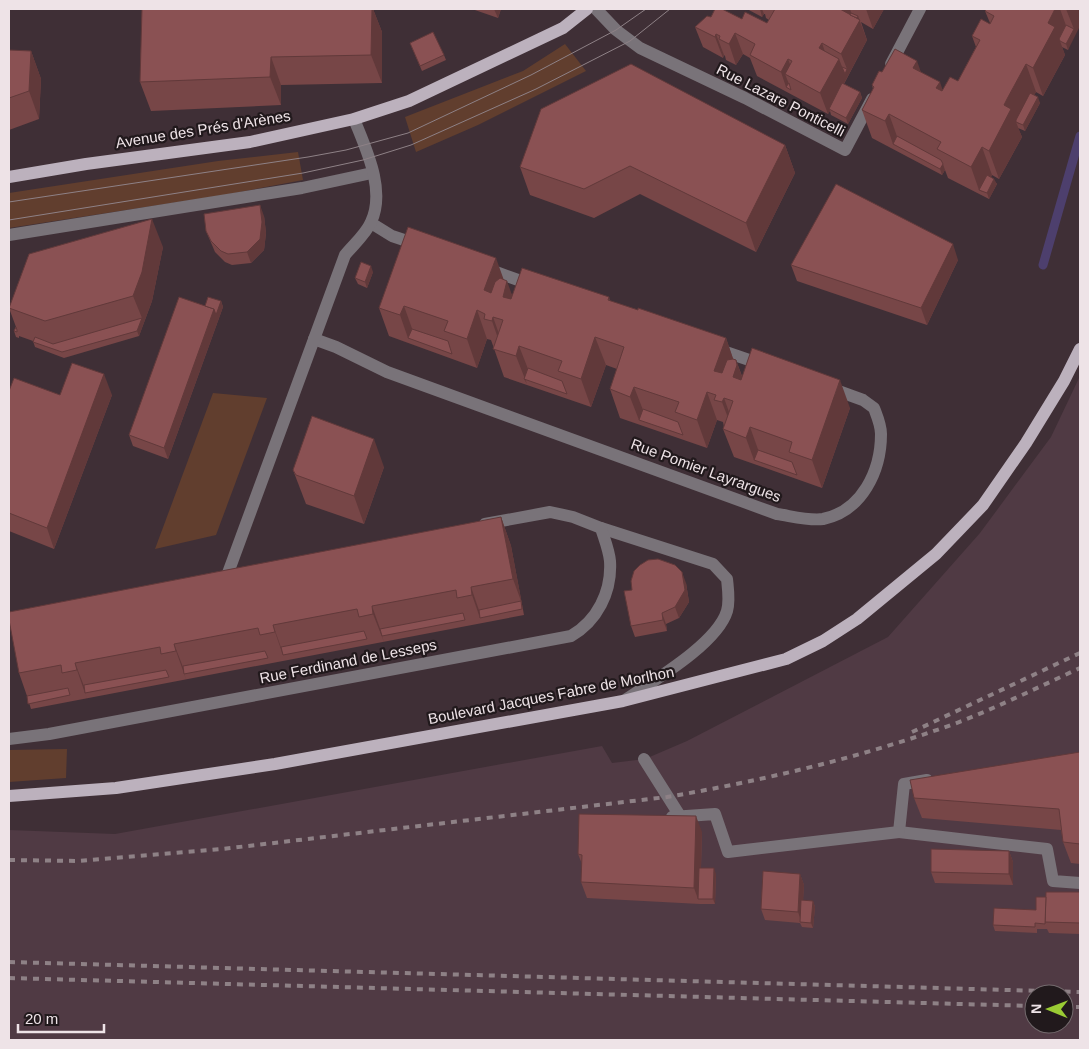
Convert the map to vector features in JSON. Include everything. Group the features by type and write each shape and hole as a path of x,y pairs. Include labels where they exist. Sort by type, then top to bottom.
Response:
{"main road":[{"name":"Avenue des Prés d'Arènes","path":"9,177 86,164 250,142 354,119 417,97 563,28 588,9"},
{"name":"Boulevard Jacques Fabre de Morlhon","path":"9,796 116,788 275,764 623,701 786,659 823,641 857,619 936,554 983,505 1026,443 1080,349"}],"street":[{"name":"Rue Lazare Ponticelli","path":"596,9 616,30 640,48 745,98 845,150 920,9"},
{"path":"228,573 345,255 371,223 377,203 376,186 354,119"},
{"path":"9,235 302,188 372,173"},
{"path":"371,223 392,236 430,249"},
{"path":"477,266 543,288"},
{"name":"Rue Pomier Layrargues","path":"314,339 336,347 388,372 777,514 822,519 849,509 864,493 877,466 881,432 874,408 863,400 816,383"},
{"path":"703,344 778,370"},
{"path":"472,527 550,512 573,517 601,528 713,564 727,579 727,611 716,629 687,658 623,701"},
{"name":"Rue Ferdinand de Lesseps","path":"9,739 49,734 571,636 583,629 600,608 608,585 610,561 601,528"},
{"path":"212,576 246,570"},
{"path":"644,759 680,816"},
{"path":"899,832 904,784 942,778"},
{"path":"661,818 715,814 728,852 899,832 1047,849 1053,881 1080,883"}],"shaded area":[{"path":"565,44 586,71 478,125 416,152 405,117 523,71"},
{"path":"298,152 303,180 224,195 9,228 9,193 218,161"},
{"path":"1080,376 1080,1040 9,1040 9,830 115,834 602,746 612,763 645,759 687,741 888,637 980,533 1051,437"},
{"path":"213,393 267,398 216,535 155,549"},
{"path":"67,749 66,778 9,782 9,750"}],"building":[{"path":"142,9 372,9 371,55 271,57 270,77 140,82"},
{"path":"715,9 722,9 742,19 745,12 767,23 775,9 840,9 860,20 841,54 822,43 819,48 839,59 820,93 785,74 792,61 788,59 781,72 750,55 755,44 735,33 729,44 719,39 720,36 716,34 715,37 695,27 707,16 711,17"},
{"path":"987,9 1055,9 1048,23 1055,27 1033,68 1026,64 1007,99 1004,105 1011,109 989,151 982,147 971,167 937,149 941,142 889,114 885,121 862,110 874,87 872,85 879,71 882,72 895,49 917,61 913,68 940,82 936,88 942,91 950,77 958,81 980,40 972,36 981,19 990,24 994,16 985,11"},
{"path":"851,13 858,16 857,18 850,15"},
{"path":"1066,25 1074,29 1066,44 1059,39"},
{"path":"433,32 444,55 420,66 410,43"},
{"path":"9,50 31,51 29,91 9,98"},
{"path":"631,64 785,145 746,223 630,166 584,189 520,167 541,109"},
{"path":"842,83 860,92 846,118 829,109"},
{"path":"1030,93 1038,97 1023,125 1016,122 1016,120"},
{"path":"897,136 941,160 943,164 940,169 893,144"},
{"path":"987,175 994,179 987,193 979,190"},
{"path":"836,184 953,244 921,308 791,265"},
{"path":"260,205 262,222 260,239 247,252 228,254 221,251 211,241 206,231 204,214"},
{"path":"152,219 142,272 133,296 45,321 9,308 29,254"},
{"path":"408,227 496,258 484,290 491,293 495,282 500,278 507,281 503,297 511,299 522,268 609,297 608,300 638,310 638,308 726,338 714,371 722,373 727,360 736,360 737,365 733,377 741,380 752,348 840,380 812,460 789,452 792,442 750,427 746,438 723,429 733,401 724,398 722,402 714,400 716,395 707,392 697,420 675,412 679,402 634,387 630,397 610,389 624,347 595,337 581,379 558,371 562,361 519,346 516,356 493,349 503,320 493,317 492,321 484,319 485,314 477,310 467,339 444,331 448,321 404,306 400,315 379,308"},
{"path":"361,262 371,266 365,282 355,278"},
{"path":"179,297 214,309 164,448 129,435"},
{"path":"208,297 221,301 216,315 214,309 205,306"},
{"path":"142,318 137,331 62,352 33,342 35,337 53,344"},
{"path":"412,329 448,341 452,354 408,338"},
{"path":"72,363 104,374 47,528 9,513 9,391 14,378 60,395"},
{"path":"528,368 562,381 567,394 524,379"},
{"path":"643,409 678,422 683,435 639,420"},
{"path":"312,416 374,439 354,496 296,475 293,470"},
{"path":"758,450 792,462 797,475 754,460"},
{"path":"501,517 513,579 471,587 472,595 457,598 456,590 372,606 373,614 359,617 357,609 273,625 275,632 260,635 258,628 174,644 176,651 161,654 160,647 75,663 77,670 62,673 61,665 19,673 9,612"},
{"path":"658,559 675,565 682,572 685,590 675,607 662,613 663,620 631,626 624,591 632,590 631,581 634,571 640,565 648,560"},
{"path":"521,601 522,609 480,618 479,610"},
{"path":"463,613 465,620 382,636 380,629"},
{"path":"364,631 367,639 283,655 281,647"},
{"path":"265,651 268,658 184,674 183,666"},
{"path":"166,670 169,677 85,693 84,685"},
{"path":"68,688 70,695 28,704 27,696"},
{"path":"1080,752 1080,844 1063,842 1059,809 914,798 910,780"},
{"path":"579,814 696,816 694,888 581,882 582,855 578,854"},
{"path":"931,849 1009,851 1009,874 931,872"},
{"path":"699,868 714,868 713,899 698,899"},
{"path":"763,871 800,874 798,912 761,909"},
{"path":"1046,892 1080,892 1080,923 1045,922"},
{"path":"1036,897 1046,897 1045,924 1035,923 1035,927 993,925 994,908 1036,910"},
{"path":"801,900 813,901 811,923 800,922"}],"waterway":[{"path":"1043,265 1080,136"}],"tram line":[{"path":"9,202 308,157 346,150 408,133 531,75 616,30 646,9"},
{"path":"9,220 303,173 363,160 411,145 536,89 630,41 670,9"}],"railway":[{"path":"912,732 1080,653"},
{"path":"9,860 78,861 222,849 667,797 779,775 853,756 926,734 1007,702 1080,668"},
{"path":"9,962 1080,992"},
{"path":"9,978 1024,1006"},
{"path":"1074,1007 1080,1007"}]}
